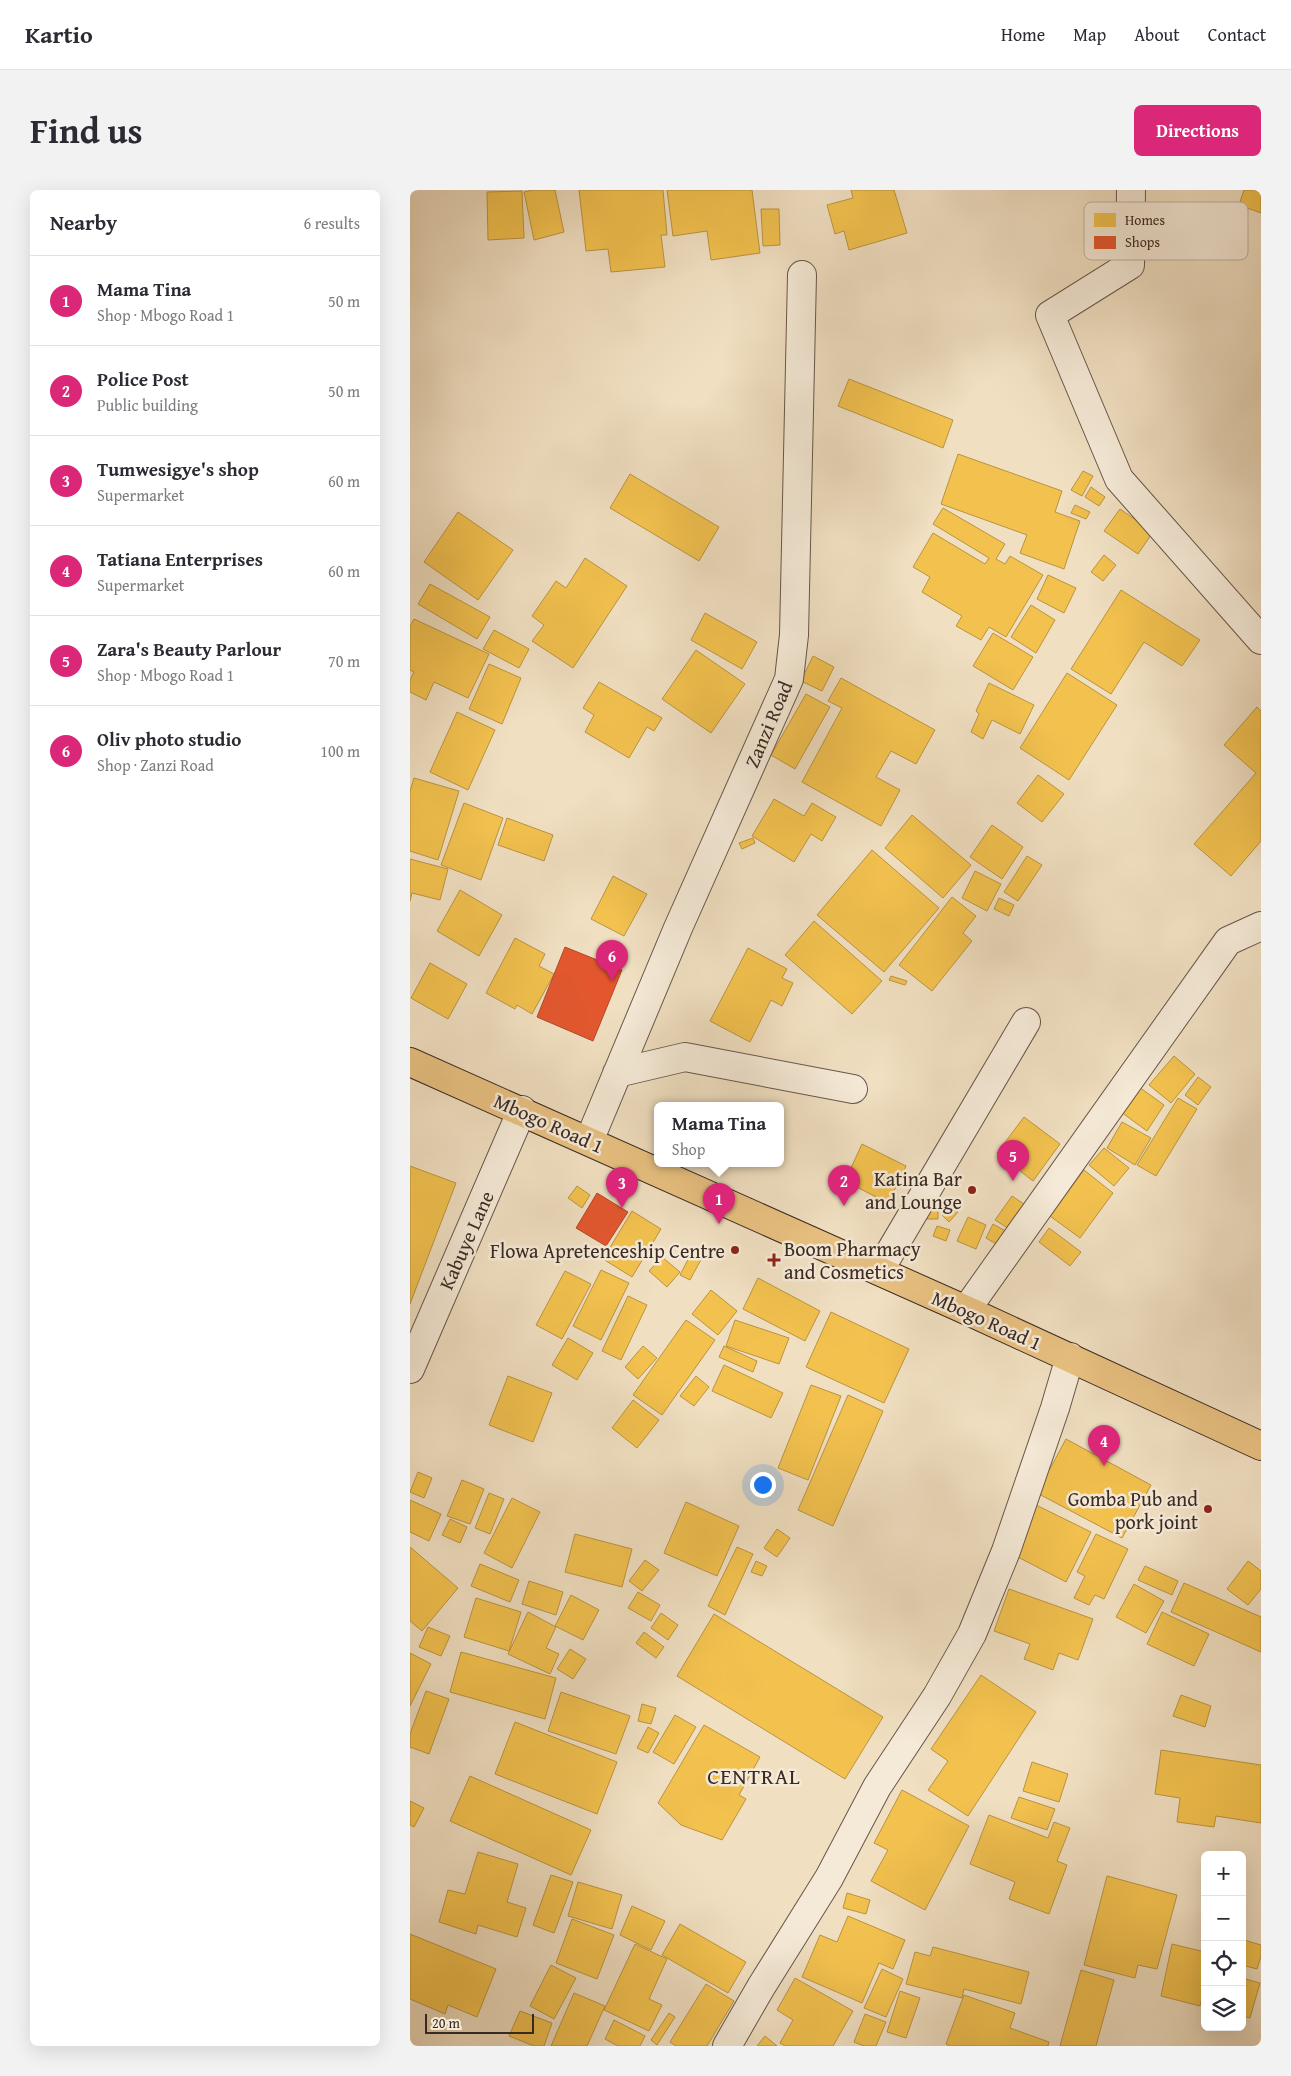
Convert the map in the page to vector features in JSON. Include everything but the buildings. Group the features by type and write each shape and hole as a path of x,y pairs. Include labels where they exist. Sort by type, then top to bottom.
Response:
{"main road":[{"name":"Mbogo Road 1","path":"410,1062 522,1110 966,1310 1261,1446"}],"street":[{"path":"1130,260 1130,265 1050,315 1119,479 1261,640"},
{"name":"Zanzi Road","path":"589,1141 678,928 789,679 794,635 802,275"},
{"path":"966,1310 1228,941 1261,926"},
{"path":"879,1271 1026,1022"},
{"path":"618,1073 685,1057 852,1089"},
{"name":"Kabuye Lane","path":"410,1368 522,1110"},
{"path":"727,2046 761,1987 829,1878 877,1788 937,1696 972,1634 1006,1551 1055,1408 1070,1357"}],"place":[{"name":"Oliv photo studio","path":"612,981"},
{"name":"Zara's Beauty Parlour","path":"1013,1181"},
{"name":"Katina Bar and Lounge","path":"972,1190"},
{"name":"Police Post","path":"844,1206"},
{"name":"Tumwesigye's shop","path":"622,1208"},
{"name":"Mama Tina","path":"719,1224"},
{"name":"Flowa Apretenceship Centre","path":"735,1250"},
{"name":"Boom Pharmacy and Cosmetics","path":"774,1260"},
{"name":"Tatiana Enterprises","path":"1104,1466"},
{"name":"Gomba Pub and pork joint","path":"1208,1509"}],"district":[{"name":"CENTRAL","path":"754,1776"}]}
